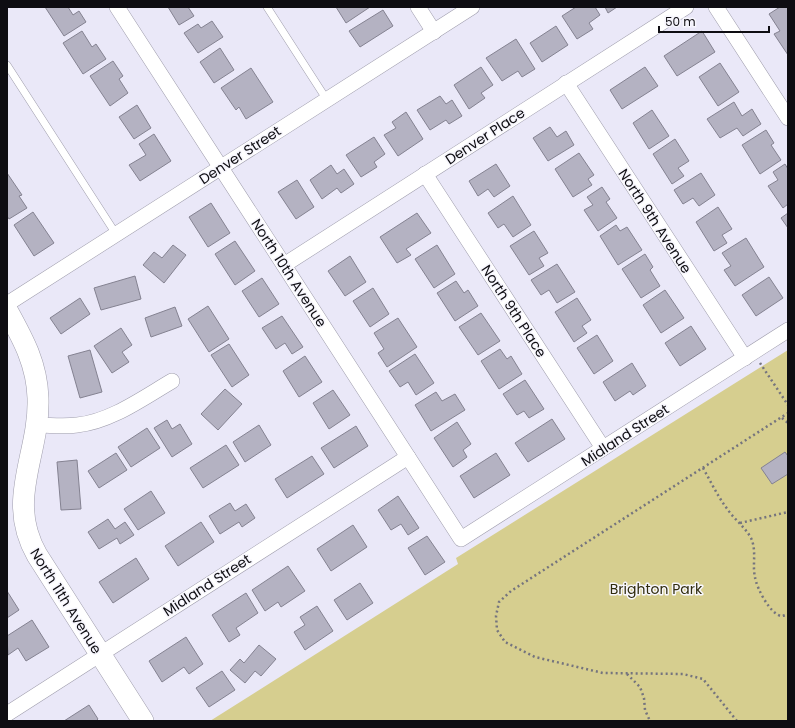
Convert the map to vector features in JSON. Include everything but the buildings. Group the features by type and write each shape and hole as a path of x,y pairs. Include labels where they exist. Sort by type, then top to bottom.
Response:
{"street":[{"name":"North 10th Avenue","path":"117,7 461,539"},
{"path":"418,7 434,32"},
{"name":"Denver Street","path":"7,304 472,7"},
{"name":"Denver Place","path":"284,265 686,7"},
{"path":"716,7 788,118"},
{"name":"North 9th Avenue","path":"566,84 749,355"},
{"name":"North 9th Place","path":"425,174 603,448"},
{"name":"North 11th Avenue","path":"7,310 27,347 34,365 37,381 38,399 36,425 22,502 27,535 37,555 143,721"},
{"name":"Midland Street","path":"461,539 788,330"},
{"path":"36,425 77,425 101,420 172,381"},
{"name":"Midland Street","path":"7,714 408,457"}],"lane":[{"path":"267,7 327,100"},
{"path":"7,65 116,234"}],"path":[{"path":"749,355 788,405"},
{"path":"736,721 703,679 683,674 603,673 535,657 505,642 497,630 496,616 499,602 511,591 788,413"},
{"path":"782,418 788,423"},
{"path":"703,468 722,502 752,540 755,562 755,579 764,601 778,615 782,616 788,614"},
{"path":"739,523 788,512"},
{"path":"627,674 640,688 644,698 645,710 650,721"}],"green space":[{"name":"Brighton Park","path":"788,350 788,721 210,721 458,564 456,558"}]}
